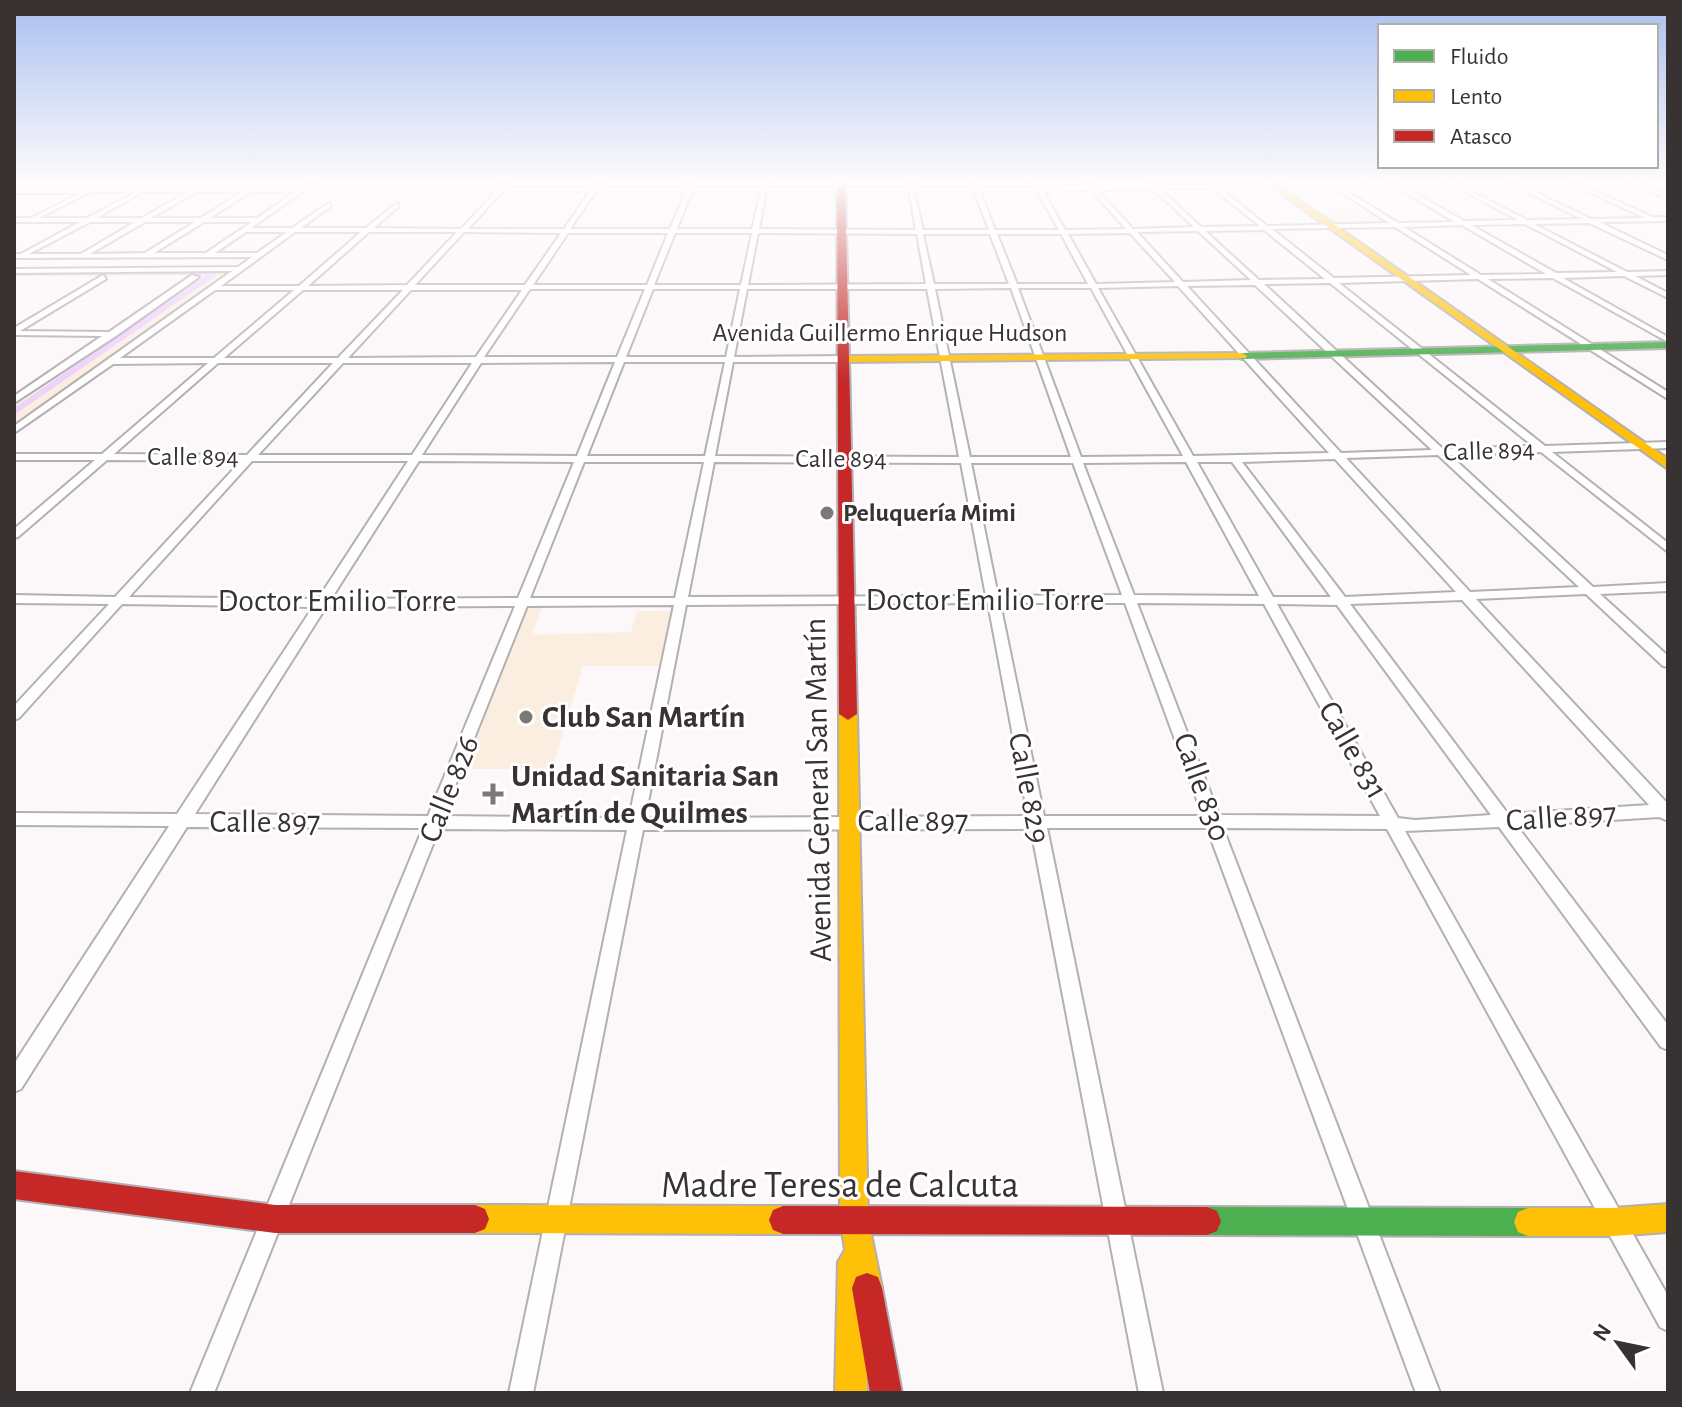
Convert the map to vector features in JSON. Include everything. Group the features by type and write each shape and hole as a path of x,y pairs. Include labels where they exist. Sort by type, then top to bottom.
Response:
{"street":[{"path":"58,270 95,249"},
{"path":"147,255 157,249"},
{"path":"208,255 217,249"},
{"path":"14,430 268,249"},
{"path":"14,535 346,249"},
{"path":"14,715 446,249"},
{"path":"14,1082 479,359 555,249"},
{"name":"Calle 826","path":"202,1393 666,249"},
{"path":"521,1393 752,249"},
{"name":"Avenida General San Martín","path":"842,249 854,1219 886,1393"},
{"name":"Calle 829","path":"923,249 1151,1393"},
{"name":"Calle 830","path":"999,249 1428,1393"},
{"name":"Calle 831","path":"1073,249 1267,600 1396,824 1668,1319"},
{"path":"1149,249 1666,813"},
{"path":"1220,249 1668,663"},
{"path":"1291,249 1668,549"},
{"path":"1364,249 1668,465"},
{"path":"1434,249 1668,396"},
{"path":"1506,249 1668,343"},
{"path":"1577,249 1668,296"},
{"path":"1649,249 1668,258"},
{"path":"16,257 259,255"},
{"path":"14,271 240,269"},
{"path":"213,288 1094,286 1668,273"},
{"path":"14,277 195,277 14,400"},
{"path":"14,332 103,277"},
{"path":"14,332 113,334"},
{"name":"Avenida Guillermo Enrique Hudson","path":"112,361 1135,359 1668,343"},
{"name":"Calle 894","path":"14,457 1235,459 1668,445"},
{"path":"1235,459 1668,1041"},
{"name":"Doctor Emilio Torre","path":"14,599 321,603 1132,599 1341,601 1668,587"},
{"name":"Calle 897","path":"14,819 636,824 1371,821 1396,824 1666,813"},
{"name":"Madre Teresa de Calcuta","path":"14,1185 273,1219 1613,1222 1668,1218"},
{"path":"851,1393 854,1219"}],"shaded area":[{"path":"208,270 232,272 14,426 14,403"},
{"path":"529,607 542,607 532,635 631,632 637,611 672,611 659,666 583,666 552,769 464,769"}],"waterway":[{"path":"14,274 213,273"},
{"path":"14,412 214,273"}],"traffic: fast":[{"path":"1242,356 1668,345"},
{"path":"1207,1221 1528,1222"}],"traffic: slow":[{"path":"1363,249 1668,465"},
{"path":"844,359 1242,356"},
{"path":"848,714 854,1219 867,1288"},
{"path":"1528,1222 1613,1222 1668,1218"},
{"path":"475,1219 783,1220"},
{"path":"851,1393 853,1262"}],"traffic: jam":[{"path":"842,249 848,714"},
{"path":"14,1185 275,1219 475,1219"},
{"path":"783,1220 1207,1221"},
{"path":"867,1288 886,1393"}],"place":[{"name":"Peluquería Mimi","path":"827,513"},
{"name":"Club San Martín","path":"526,717"},
{"name":"Unidad Sanitaria San Martín de Quilmes","path":"493,794"}]}
